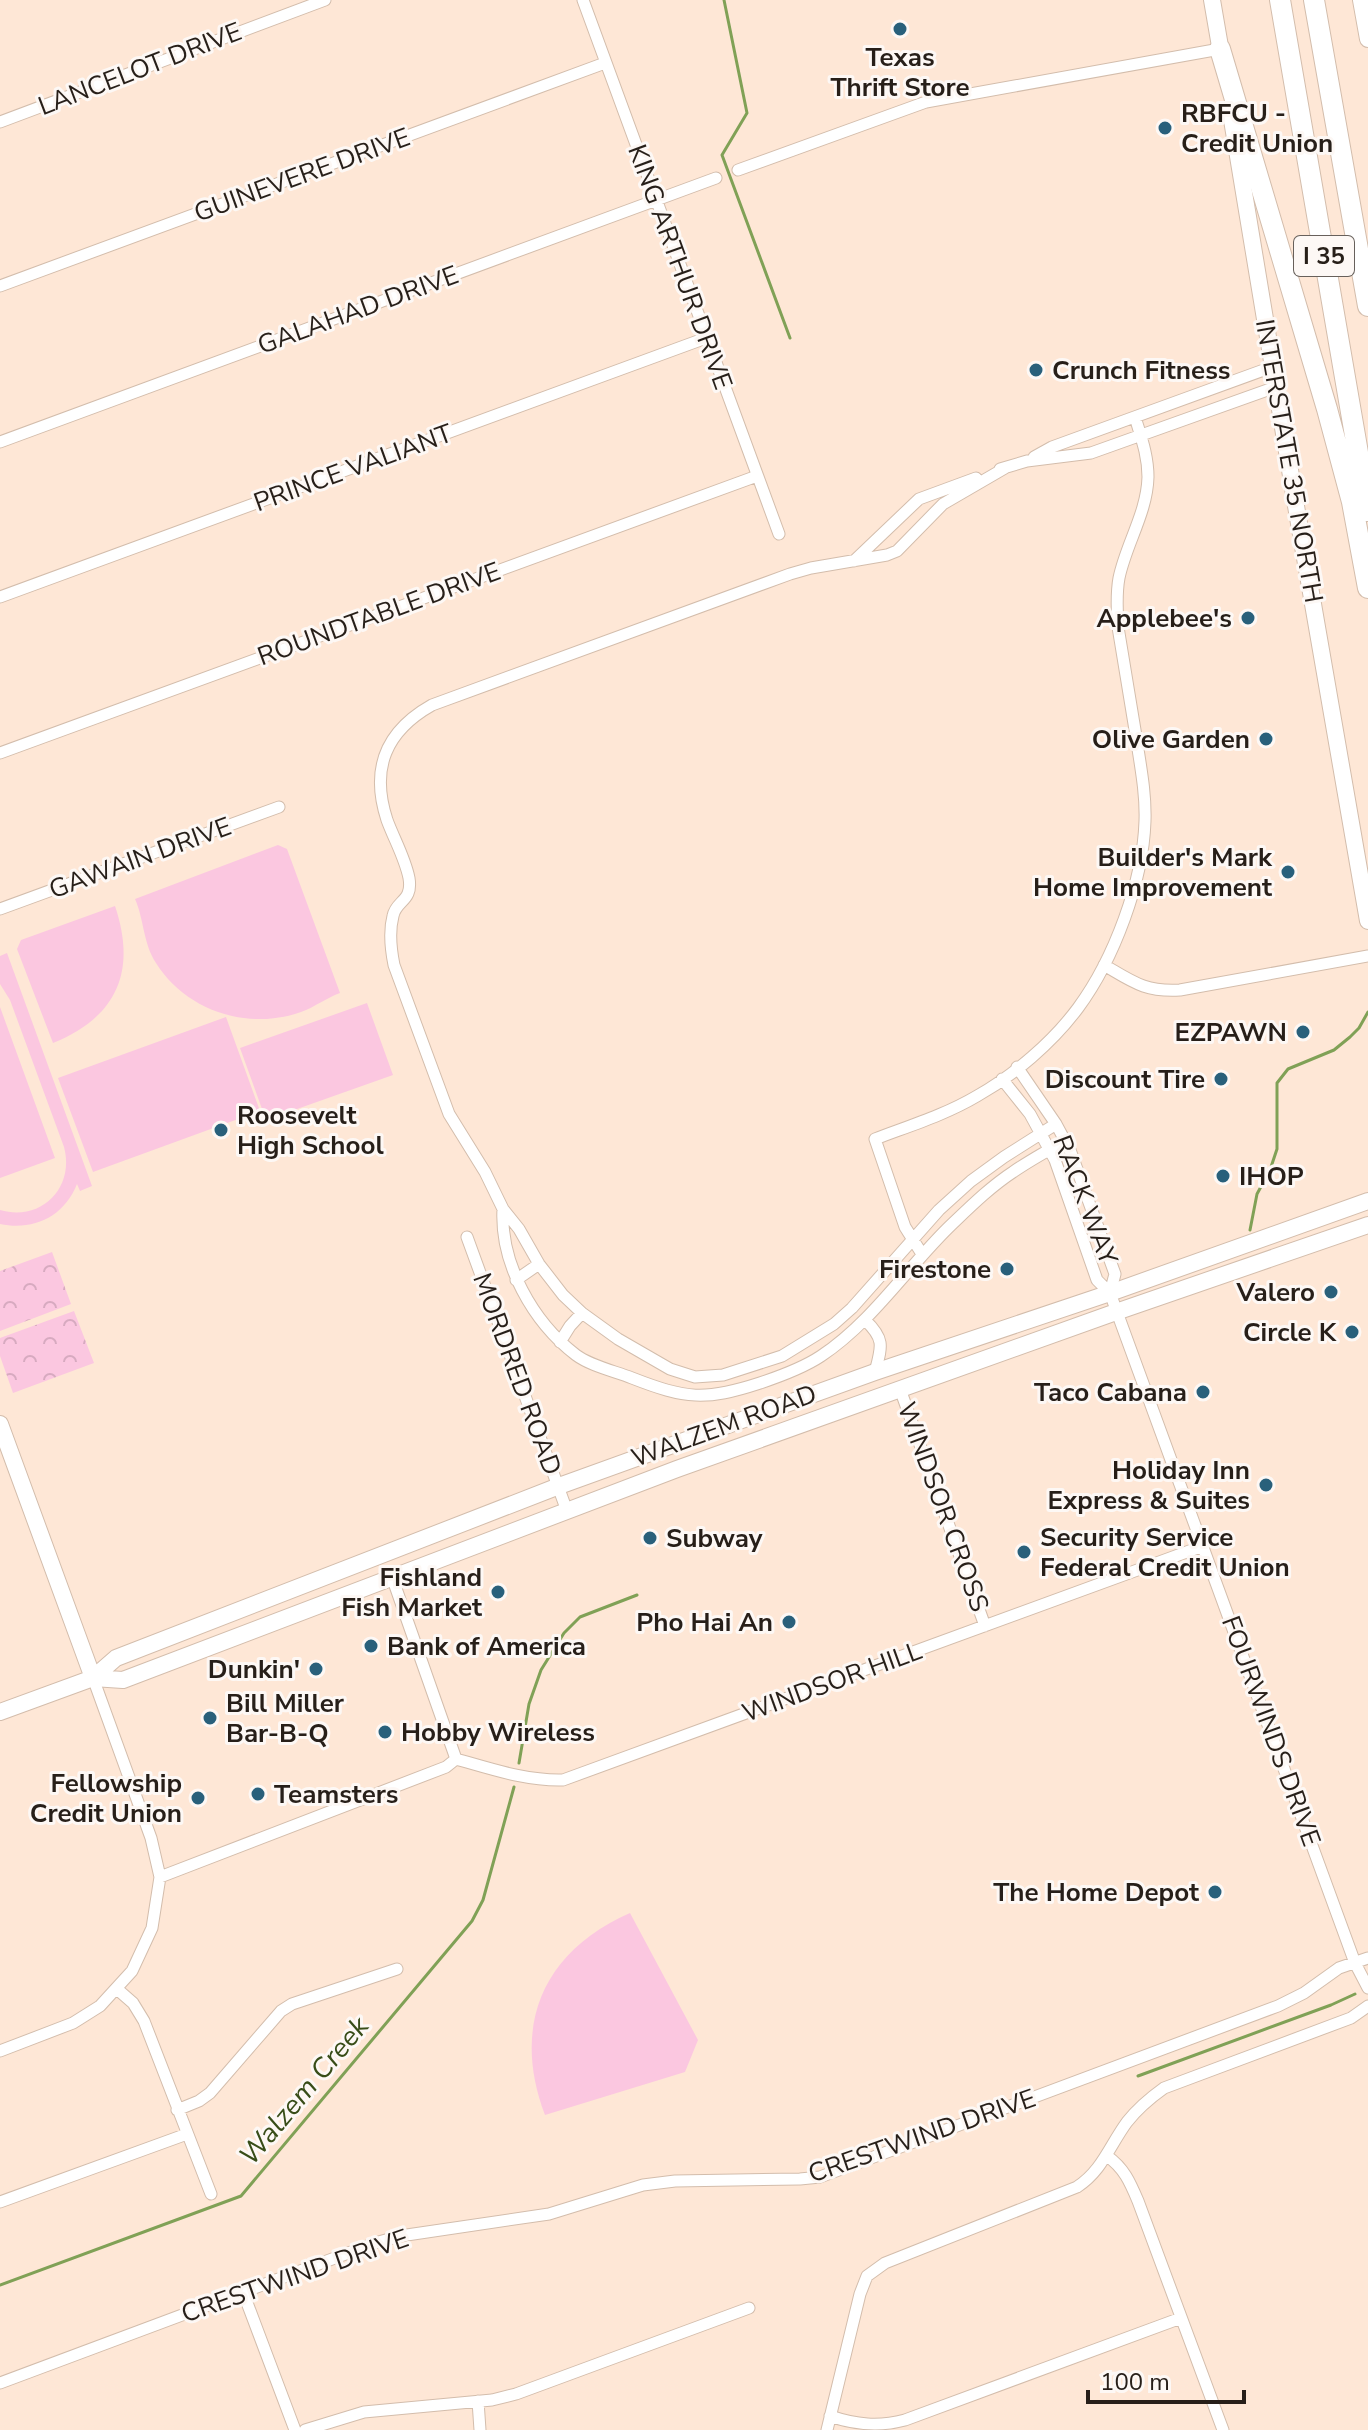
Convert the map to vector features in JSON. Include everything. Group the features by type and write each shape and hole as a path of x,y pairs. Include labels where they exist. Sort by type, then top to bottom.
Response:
{"highway":[{"name":"I 35","path":"1280,0 1368,511"},
{"name":"I 35","path":"1314,0 1368,306"},
{"path":"1327,0 1331,99"},
{"path":"1220,49 1332,423 1352,502 1368,588"}],"main road":[{"name":"INTERSTATE 35 NORTH","path":"1212,0 1368,921"},
{"path":"1361,0 1368,39"},
{"path":"1335,1213 1368,1189"},
{"name":"WALZEM ROAD","path":"0,1712 93,1678 116,1658 559,1486 875,1372 1368,1201"},
{"name":"WALZEM ROAD","path":"93,1678 123,1680 567,1511 900,1389 1368,1225"},
{"path":"1345,1233 1368,1234"},
{"path":"900,1389 898,1379 904,1374 973,1338"},
{"path":"0,1424 93,1678"},
{"path":"392,1577 399,1561 464,1523"}],"street":[{"name":"LANCELOT DRIVE","path":"0,122 325,0"},
{"name":"KING ARTHUR DRIVE","path":"583,0 779,534"},
{"path":"738,170 926,102 1220,49"},
{"name":"GUINEVERE DRIVE","path":"0,286 605,63"},
{"name":"GALAHAD DRIVE","path":"0,442 716,178"},
{"name":"PRINCE VALIANT","path":"0,597 706,338"},
{"path":"1027,461 1052,447 1272,367"},
{"path":"854,561 919,499 1027,461 1091,453 1276,387"},
{"path":"922,1254 905,1227 875,1139 964,1102 1002,1079 1048,1041 1078,1008 1104,965 1140,866 1145,822 1144,784 1118,627 1117,603 1120,576 1142,511 1148,480 1146,452 1135,417"},
{"path":"1005,468 943,504 905,544 887,555 790,574 432,705 416,714 398,730 387,748 381,768 380,793 409,879 408,896 392,917 390,948 449,1114 485,1172 503,1209 519,1229 539,1264 563,1295 582,1313 639,1353 670,1369 695,1377 723,1375 782,1356 834,1324 852,1308 911,1239 971,1181 1056,1124"},
{"name":"ROUNDTABLE DRIVE","path":"0,753 757,476"},
{"path":"890,527 905,544"},
{"name":"GAWAIN DRIVE","path":"0,909 279,807"},
{"path":"1104,965 1136,984 1158,992 1368,956"},
{"name":"RACK WAY","path":"1017,1067 1065,1140 1115,1274 1110,1293"},
{"name":"RACK WAY","path":"1002,1079 1030,1114 1050,1150 1097,1280 1110,1293"},
{"path":"503,1209 501,1231 516,1280 560,1342 580,1358 660,1389 680,1395 707,1397 789,1373 820,1357 865,1320 922,1254 991,1189 1065,1140"},
{"name":"MORDRED ROAD","path":"467,1237 567,1511"},
{"path":"516,1280 539,1264"},
{"name":"FOURWINDS DRIVE","path":"1110,1293 1355,1963 1368,1988"},
{"path":"560,1342 582,1313"},
{"path":"865,1320 881,1340 875,1372"},
{"name":"WINDSOR CROSS","path":"900,1389 985,1626"},
{"name":"WINDSOR HILL","path":"456,1759 542,1781 563,1780 1203,1546"},
{"path":"160,1877 446,1767 456,1759 392,1577"},
{"path":"0,2051 73,2023 100,2006 132,1971 147,1943 156,1912 160,1877 151,1838 93,1678"},
{"name":"CRESTWIND DRIVE","path":"0,2383 400,2236 549,2214 643,2185 675,2181 820,2177 1278,2006 1304,1993 1328,1975 1368,1958"},
{"path":"177,2110 210,2093 281,2011 292,2004 397,1969"},
{"path":"117,1989 133,2003 144,2021 211,2194"},
{"path":"827,2430 867,2276 885,2263 1077,2187 1090,2179 1125,2125 1144,2102 1164,2088 1351,2018 1368,2006"},
{"path":"0,2202 187,2134"},
{"path":"1107,2156 1127,2175 1223,2430"},
{"path":"243,2292 295,2430"},
{"path":"305,2430 364,2412 478,2401 516,2394 749,2308"},
{"path":"830,2416 872,2425 905,2420 1181,2318"},
{"path":"478,2401 480,2430"}],"green space":[{"path":"278,845 287,849 340,993 306,1010 281,1017 240,1018 220,1013 184,994 156,963 148,947 135,899"},
{"path":"115,906 124,951 116,989 93,1020 53,1043 17,949 21,940"},
{"path":"7,953 92,1186 80,1191 77,1184 64,1205 46,1219 12,1226 0,1224 0,1210 29,1211 52,1198 64,1176 66,1162 64,1147 10,1000 0,984 0,956"},
{"path":"367,1003 393,1075 266,1120 240,1048"},
{"path":"0,1007 55,1158 0,1178"},
{"path":"226,1017 260,1111 93,1172 58,1078"},
{"path":"52,1252 71,1304 0,1331 0,1271"},
{"path":"74,1311 94,1363 13,1393 0,1356 0,1338"},
{"path":"630,1913 698,2040 685,2072 545,2115 535,2082 532,2051 534,2022 542,1995 556,1970 575,1948 600,1929"}],"waterway":[{"path":"724,0 747,113 722,155 790,338"},
{"name":"Walzem Creek","path":"1250,1230 1257,1194 1277,1149 1277,1083 1288,1069 1334,1050 1359,1028 1368,1012"},
{"name":"Walzem Creek","path":"519,1763 529,1704 541,1670 564,1633 580,1617 637,1595"},
{"name":"Walzem Creek","path":"0,2285 241,2196 472,1921 483,1900 514,1787"},
{"path":"1138,2076 1355,1994"}],"place":[{"name":"Texas Thrift Store","path":"900,29"},
{"name":"RBFCU - Credit Union","path":"1165,128"},
{"name":"Crunch Fitness","path":"1036,370"},
{"name":"Applebee's","path":"1248,618"},
{"name":"Olive Garden","path":"1266,739"},
{"name":"Builder's Mark Home Improvement","path":"1288,872"},
{"name":"EZPAWN","path":"1303,1032"},
{"name":"Discount Tire","path":"1221,1079"},
{"name":"Roosevelt High School","path":"221,1130"},
{"name":"IHOP","path":"1223,1176"},
{"name":"Firestone","path":"1007,1269"},
{"name":"Valero","path":"1331,1292"},
{"name":"Circle K","path":"1352,1332"},
{"name":"Taco Cabana","path":"1203,1392"},
{"name":"Holiday Inn Express & Suites","path":"1266,1485"},
{"name":"Subway","path":"650,1538"},
{"name":"Security Service Federal Credit Union","path":"1024,1552"},
{"name":"Fishland Fish Market","path":"498,1592"},
{"name":"Pho Hai An","path":"789,1622"},
{"name":"Bank of America","path":"371,1646"},
{"name":"Dunkin'","path":"316,1669"},
{"name":"Bill Miller Bar-B-Q","path":"210,1718"},
{"name":"Hobby Wireless","path":"385,1732"},
{"name":"Teamsters","path":"258,1794"},
{"name":"Fellowship Credit Union","path":"198,1798"},
{"name":"The Home Depot","path":"1215,1892"}]}
